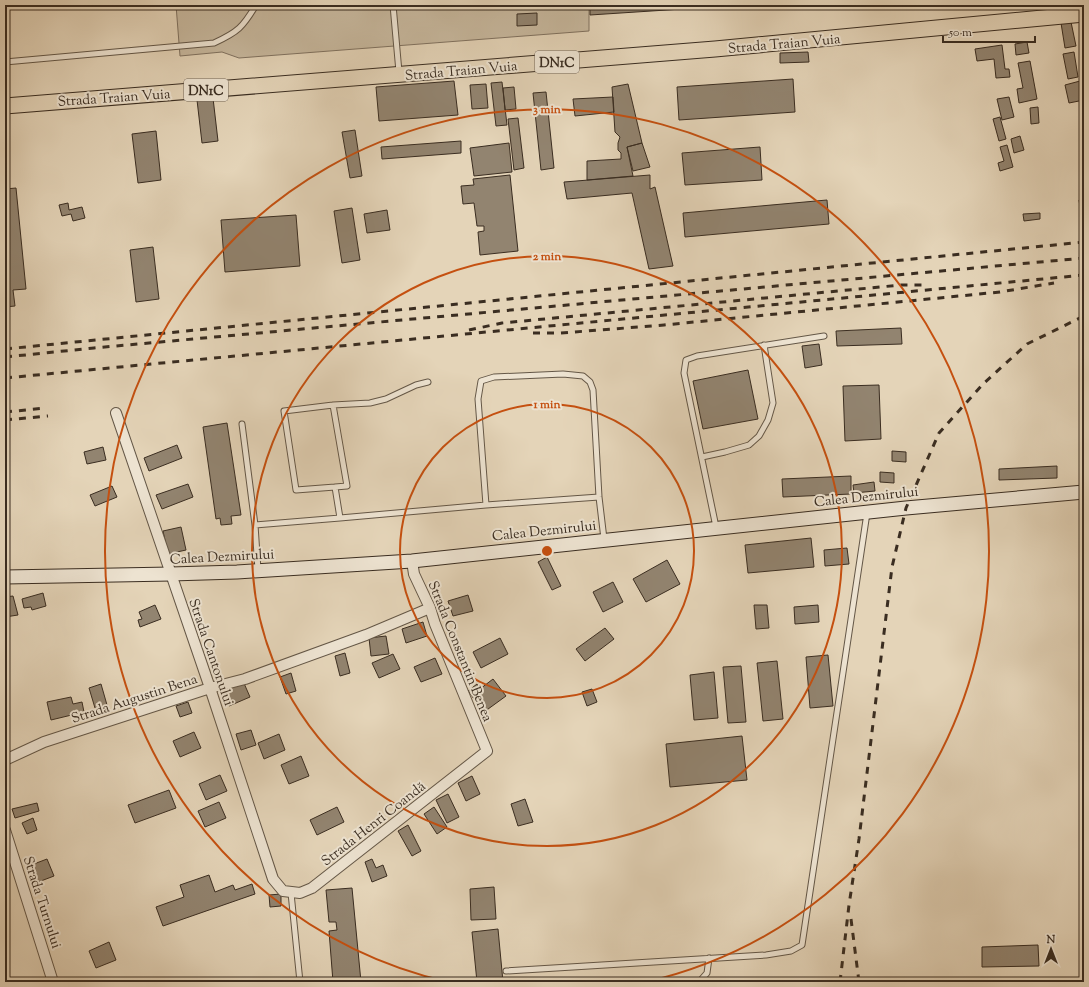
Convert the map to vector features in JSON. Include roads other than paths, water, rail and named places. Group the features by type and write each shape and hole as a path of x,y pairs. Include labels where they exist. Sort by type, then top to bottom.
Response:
{"main road":[{"name":"Strada Traian Vuia","path":"5,106 760,45 1084,14"},
{"name":"Calea Dezmirului","path":"5,578 258,571 412,561 868,512 1084,492"}],"street":[{"name":"Strada Cantonului","path":"116,413 210,688 273,880 283,891 290,893"},
{"name":"Strada Constantin Benea","path":"412,561 414,574 430,608 486,751"},
{"name":"Strada Augustin Bena","path":"5,760 44,742 210,688 245,679 366,634 430,608"},
{"name":"Strada Henri Coandă","path":"290,893 300,893 312,888 486,751"},
{"name":"Strada Turnului","path":"5,830 54,982"}],"lane":[{"path":"5,62 214,43 227,38 237,31 247,21 256,5"},
{"path":"393,5 399,75"},
{"path":"717,528 684,372 686,360 698,356 824,336"},
{"path":"702,457 749,445 759,436 768,420 773,403 764,346"},
{"path":"486,505 478,399 482,380 494,377 563,374 583,376 590,382 593,390 599,498 604,540"},
{"path":"333,406 346,486 296,490 284,411 333,406 370,403 416,385 428,382"},
{"path":"242,424 255,525 258,571"},
{"path":"335,487 340,518"},
{"path":"255,525 486,505 599,498"},
{"path":"506,971 766,955 791,951 802,945 868,512"},
{"path":"290,893 300,982"},
{"path":"699,982 707,973 709,958"}],"railway":[{"path":"5,349 1084,242"},
{"path":"5,357 1084,258"},
{"path":"5,378 1084,275"},
{"path":"533,333 561,333 664,325 1000,292 1054,283"},
{"path":"469,330 502,323 901,285 927,285"},
{"path":"840,982 892,567 906,508 939,433 983,384 1027,344 1084,316"},
{"path":"5,412 46,408"},
{"path":"5,420 48,416"},
{"path":"851,919 859,982"}]}
